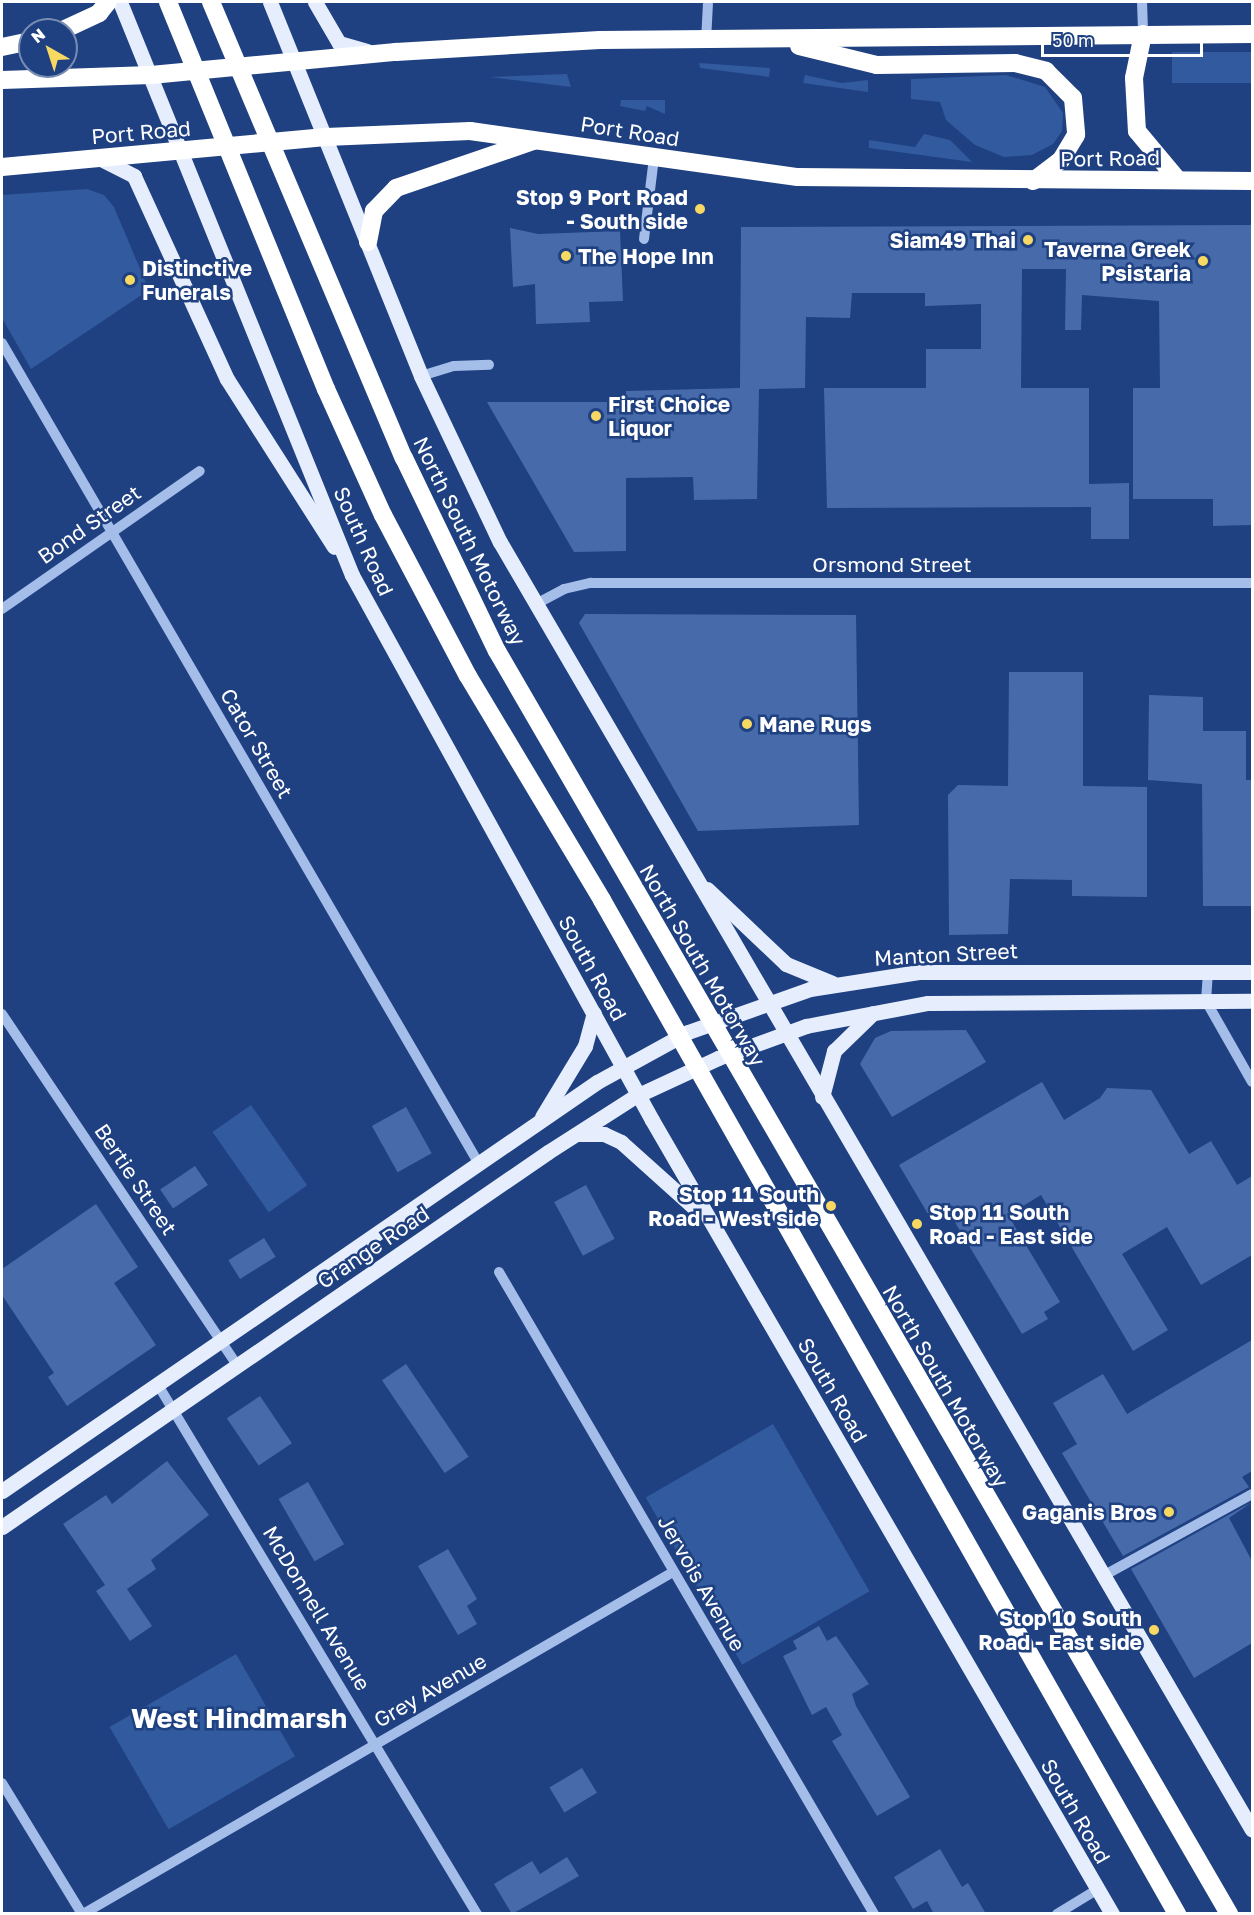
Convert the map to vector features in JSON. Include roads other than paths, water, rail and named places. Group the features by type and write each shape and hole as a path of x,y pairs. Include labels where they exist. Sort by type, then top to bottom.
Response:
{"highway":[{"path":"78,23 99,14 108,2"},
{"path":"168,2 326,389 457,656 602,900 1177,1914"},
{"name":"North South Motorway","path":"211,2 404,458 497,651 1229,1914"},
{"path":"1143,34 1134,78 1137,131 1177,179"},
{"path":"2,80 171,74 396,52 600,40 706,41 1252,34"},
{"path":"773,40 877,65 1015,63 1046,71 1072,98 1076,135 1061,160 1033,181"},
{"path":"2,47 18,44"},
{"name":"Port Road","path":"2,167 326,137 470,132 541,138 654,158 798,177 1033,181 1177,179 1252,181"},
{"path":"368,242 374,211 396,188 541,138"}],"main road":[{"name":"South Road","path":"120,2 151,75 190,150 352,575 639,1095 1112,1914"},
{"path":"270,2 421,376 469,484 536,604 822,1097 1252,1830"},
{"path":"315,2 343,46 396,52"},
{"path":"93,158 121,164 134,176 227,379 352,575"},
{"path":"695,878 786,964 835,984"},
{"name":"Manton Street","path":"623,1065 653,1048 736,1013 767,1002 835,984 944,971 1252,972"},
{"path":"785,1033 875,1011 956,1002 1252,1001"},
{"path":"822,1097 834,1051 875,1011"},
{"path":"538,1122 585,1046 594,1013"},
{"name":"Grange Road","path":"2,1527 575,1135 639,1095 672,1078 785,1033"},
{"name":"Grange Road","path":"2,1491 623,1065"},
{"path":"575,1135 604,1134 621,1142 715,1228"}],"street":[{"path":"706,41 708,2"},
{"path":"1142,2 1143,34"},
{"path":"644,240 654,158"},
{"name":"Cator Street","path":"2,343 478,1164"},
{"path":"421,376 454,366 489,365"},
{"name":"Bond Street","path":"2,609 200,471"},
{"name":"Orsmond Street","path":"536,604 564,589 591,583 1252,583"},
{"path":"1208,972 1206,1001 1252,1082"},
{"name":"Bertie Street","path":"2,1014 237,1365"},
{"name":"Jervois Avenue","path":"499,1272 874,1914"},
{"name":"McDonnell Avenue","path":"158,1385 377,1744 477,1914"},
{"path":"1103,1576 1252,1494"},
{"name":"Grey Avenue","path":"82,1914 673,1572"},
{"path":"2,1783 82,1914"},
{"path":"1057,1914 1098,1889"}],"place":[{"name":"Stop 9 Port Road - South side","path":"700,209"},
{"name":"Siam49 Thai","path":"1028,240"},
{"name":"The Hope Inn","path":"566,256"},
{"name":"Taverna Greek Psistaria","path":"1203,261"},
{"name":"Distinctive Funerals","path":"130,280"},
{"name":"First Choice Liquor","path":"596,416"},
{"name":"Mane Rugs","path":"747,724"},
{"name":"Stop 11 South Road - West side","path":"831,1206"},
{"name":"Stop 11 South Road - East side","path":"917,1224"},
{"name":"Gaganis Bros","path":"1169,1512"},
{"name":"Stop 10 South Road - East side","path":"1154,1630"}],"district":[{"name":"West Hindmarsh","path":"239,1719"}]}
